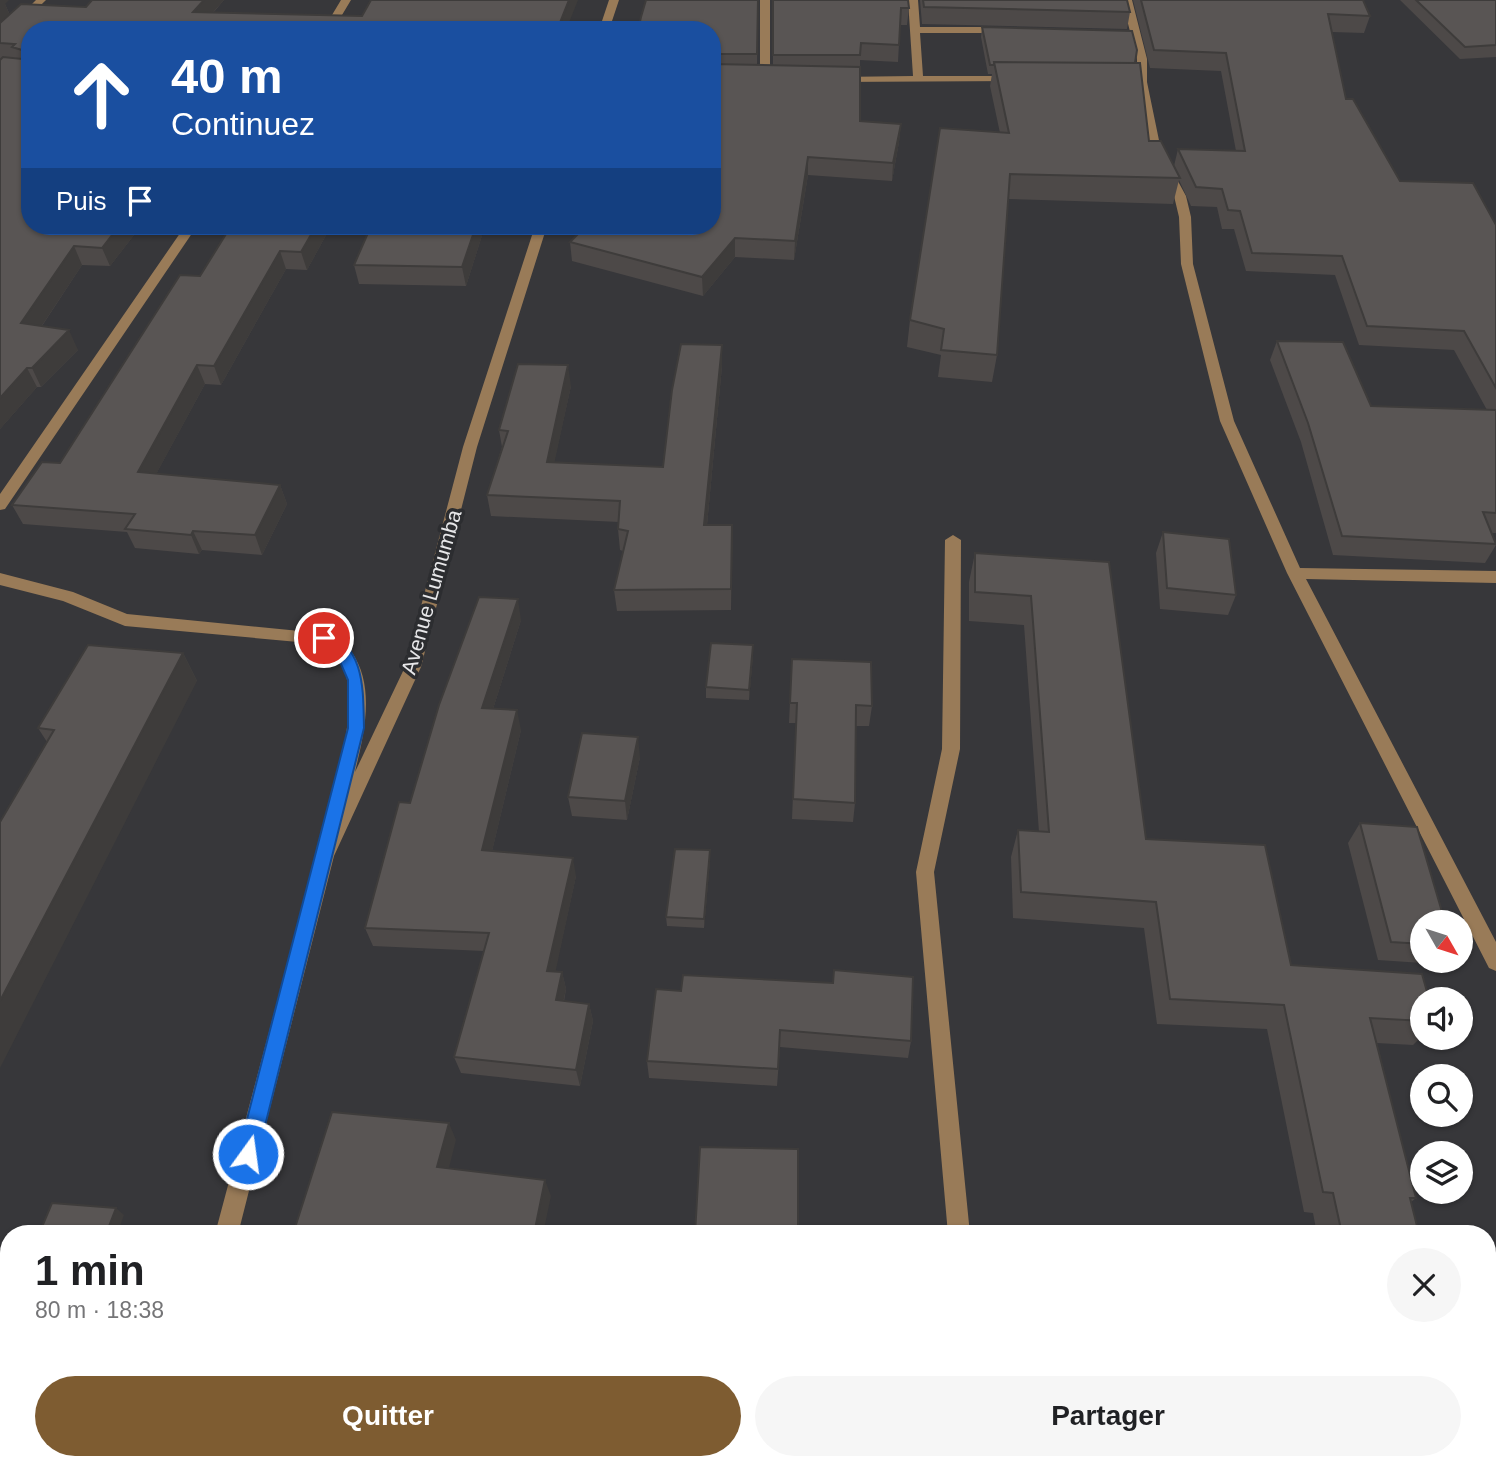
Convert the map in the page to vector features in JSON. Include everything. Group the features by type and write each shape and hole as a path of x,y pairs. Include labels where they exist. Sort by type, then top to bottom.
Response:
{"street":[{"path":"0,42 41,0"},
{"path":"333,21 346,0"},
{"path":"607,21 614,0"},
{"path":"765,0 765,79"},
{"path":"913,0 918,80"},
{"path":"1127,0 1129,34 1142,59 1135,81 1155,150 1180,196 1185,217 1187,264 1227,421 1295,573 1496,962"},
{"path":"914,30 1015,30"},
{"path":"751,79 779,79"},
{"path":"820,79 1019,79"},
{"path":"0,505 185,235"},
{"name":"Avenue Lumumba","path":"228,1225 325,856 413,667 470,447 538,235"},
{"path":"953,540 951,749 925,872 958,1225"},
{"path":"1295,573 1496,577"},
{"path":"0,579 66,596 125,620 324,638 344,654 356,680 356,728 325,856"}],"building":[{"path":"92,0 204,0 193,12 362,16 371,0 569,0 561,21 21,21 21,50 12,47 15,44 0,43 0,23 21,4 86,7"},
{"path":"646,0 758,0 757,54 721,54 721,21 640,21"},
{"path":"773,0 908,0 909,8 901,8 899,45 861,43 860,55 773,55"},
{"path":"923,0 1127,0 1130,12 924,7"},
{"path":"1141,0 1363,0 1370,16 1328,14 1346,99 1353,99 1400,181 1473,183 1496,225 1496,388 1464,331 1367,326 1342,256 1252,253 1240,211 1228,210 1222,189 1196,187 1178,149 1245,151 1226,53 1154,50"},
{"path":"1416,0 1496,0 1496,45 1465,47"},
{"path":"982,27 1132,31 1137,50 1135,63 994,62 994,65 990,65"},
{"path":"3,57 21,59 21,235 112,235 102,248 74,246 21,323 69,330 32,368 27,368 0,398 0,60"},
{"path":"994,62 1140,63 1149,141 1161,141 1180,178 1010,174 997,355 941,350 944,329 910,320 940,128 1009,133"},
{"path":"721,64 860,67 860,121 901,124 893,163 808,157 795,241 735,238 702,277 570,242 577,235 721,235"},
{"path":"225,235 311,235 301,252 280,251 214,366 197,365 138,472 280,485 255,535 193,531 191,535 125,529 135,514 12,505 42,462 60,463 180,275 200,276"},
{"path":"367,235 473,235 462,267 354,265"},
{"path":"1277,341 1343,342 1371,406 1496,410 1496,513 1483,512 1496,544 1342,536 1308,423"},
{"path":"681,344 722,345 704,525 732,525 731,589 614,590 628,531 618,529 620,501 487,495 508,431 499,430 518,364 568,365 547,462 663,467 672,390"},
{"path":"1163,532 1229,539 1236,595 1167,588"},
{"path":"975,553 1109,562 1146,839 1265,845 1291,965 1422,974 1426,987 1410,987 1410,1020 1370,1018 1410,1175 1410,1204 1417,1225 1340,1225 1333,1193 1323,1192 1284,1005 1170,999 1156,902 1021,892 1018,830 1049,832 1031,596 975,592"},
{"path":"479,597 518,599 482,708 517,710 482,850 573,858 547,971 562,972 556,1000 589,1004 576,1070 454,1057 489,933 365,928 399,802 410,803 439,705"},
{"path":"711,643 753,645 749,690 706,687"},
{"path":"88,645 183,653 0,1001 0,822 54,730 38,728"},
{"path":"792,659 871,662 872,706 856,705 855,803 793,799 797,703 790,703"},
{"path":"582,733 638,737 625,801 568,797"},
{"path":"1360,823 1417,827 1441,910 1410,910 1410,943 1391,942"},
{"path":"675,849 710,850 704,919 666,917"},
{"path":"834,970 913,977 911,1041 780,1030 778,1069 647,1061 656,989 681,991 683,975 833,983"},
{"path":"332,1112 449,1123 437,1167 545,1180 536,1225 296,1225"},
{"path":"700,1147 798,1149 798,1225 696,1225"},
{"path":"52,1203 116,1208 109,1225 43,1225"}],"route":[{"path":"248,1154 356,728 356,680 344,654 324,638"}]}
